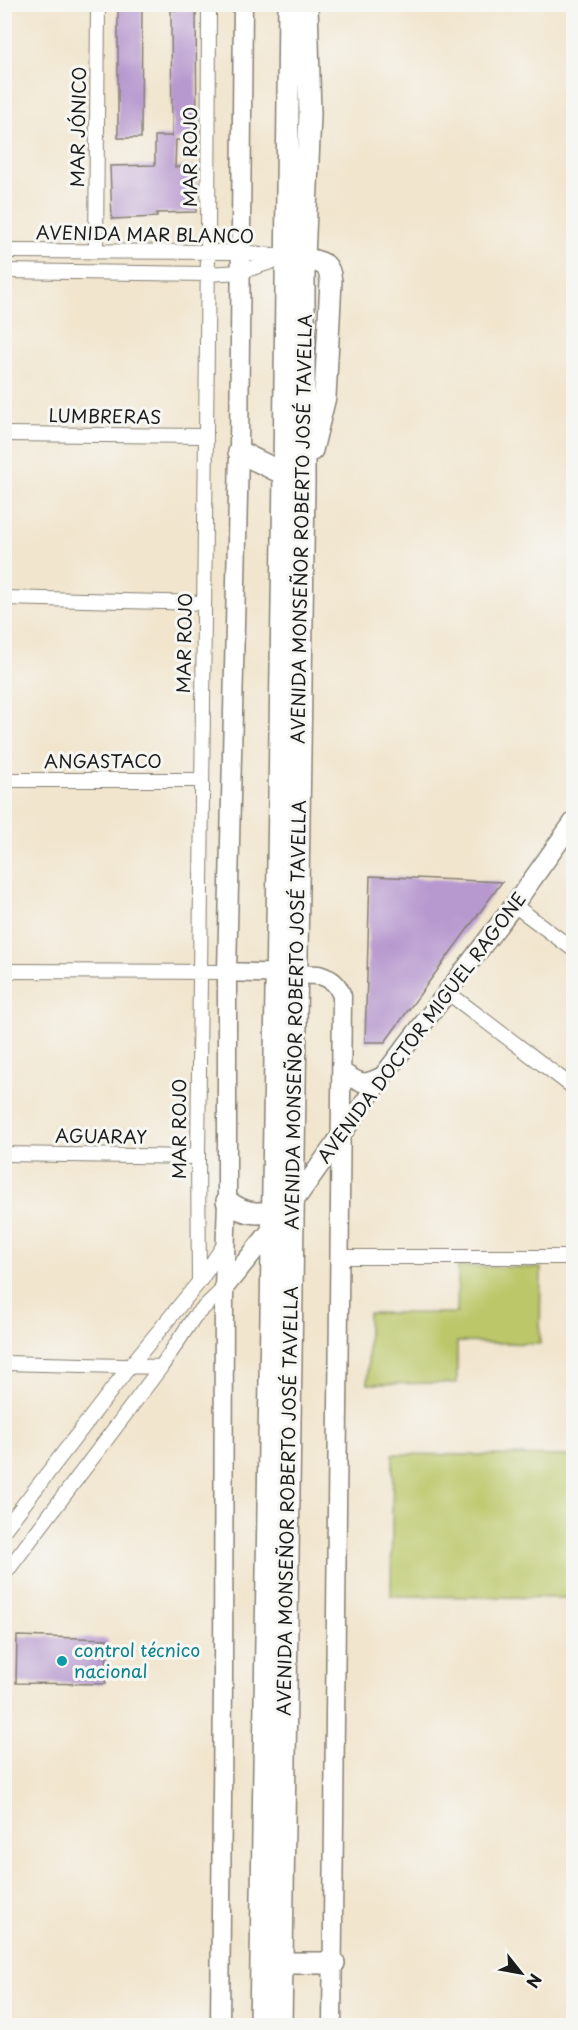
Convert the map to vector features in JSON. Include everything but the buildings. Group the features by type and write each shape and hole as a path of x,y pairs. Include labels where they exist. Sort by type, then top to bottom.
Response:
{"highway":[{"name":"AVENIDA MONSEÑOR ROBERTO JOSÉ TAVELLA","path":"260,2025 272,1221 286,973 304,483 295,257 289,4"},
{"name":"AVENIDA MONSEÑOR ROBERTO JOSÉ TAVELLA","path":"281,2025 293,1203 286,973 284,474 295,257 310,114 307,4"},
{"path":"239,452 284,474"},
{"path":"227,1201 237,1209 272,1221 293,1203"},
{"path":"282,1963 334,1963"}],"main road":[{"path":"219,2025 227,972 239,452 243,4"},
{"name":"AVENIDA DOCTOR MIGUEL RAGONE","path":"293,1203 383,1076 514,905 573,821"},
{"path":"227,972 319,975 330,979 337,985 342,996 332,2025"},
{"path":"342,1072 358,1082 367,1084 383,1076"},
{"path":"224,1288 272,1221"}],"street":[{"name":"MAR JÓNICO","path":"96,250 98,4"},
{"name":"MAR ROJO","path":"199,1282 199,972 209,4"},
{"name":"AVENIDA MAR BLANCO","path":"4,251 240,252 295,257"},
{"name":"AVENIDA MAR BLANCO","path":"4,271 208,274 240,272 295,257"},
{"name":"LUMBRERAS","path":"4,434 205,435"},
{"path":"4,598 203,603"},
{"name":"ANGASTACO","path":"4,780 201,780"},
{"path":"514,905 573,950"},
{"path":"4,971 227,972"},
{"path":"447,992 573,1088"},
{"name":"AGUARAY","path":"4,1154 198,1157"},
{"path":"4,1530 130,1366 199,1282 225,1243"},
{"path":"340,1257 573,1257"},
{"path":"4,1575 161,1367 194,1317 224,1288"},
{"path":"4,1363 161,1367"}],"green space":[{"path":"458,1266 541,1268 540,1344 457,1342 457,1383 368,1384 368,1313 457,1313"},
{"path":"393,1454 573,1456 573,1598 391,1596"}],"place":[{"name":"control técnico nacional","path":"62,1661"}]}
